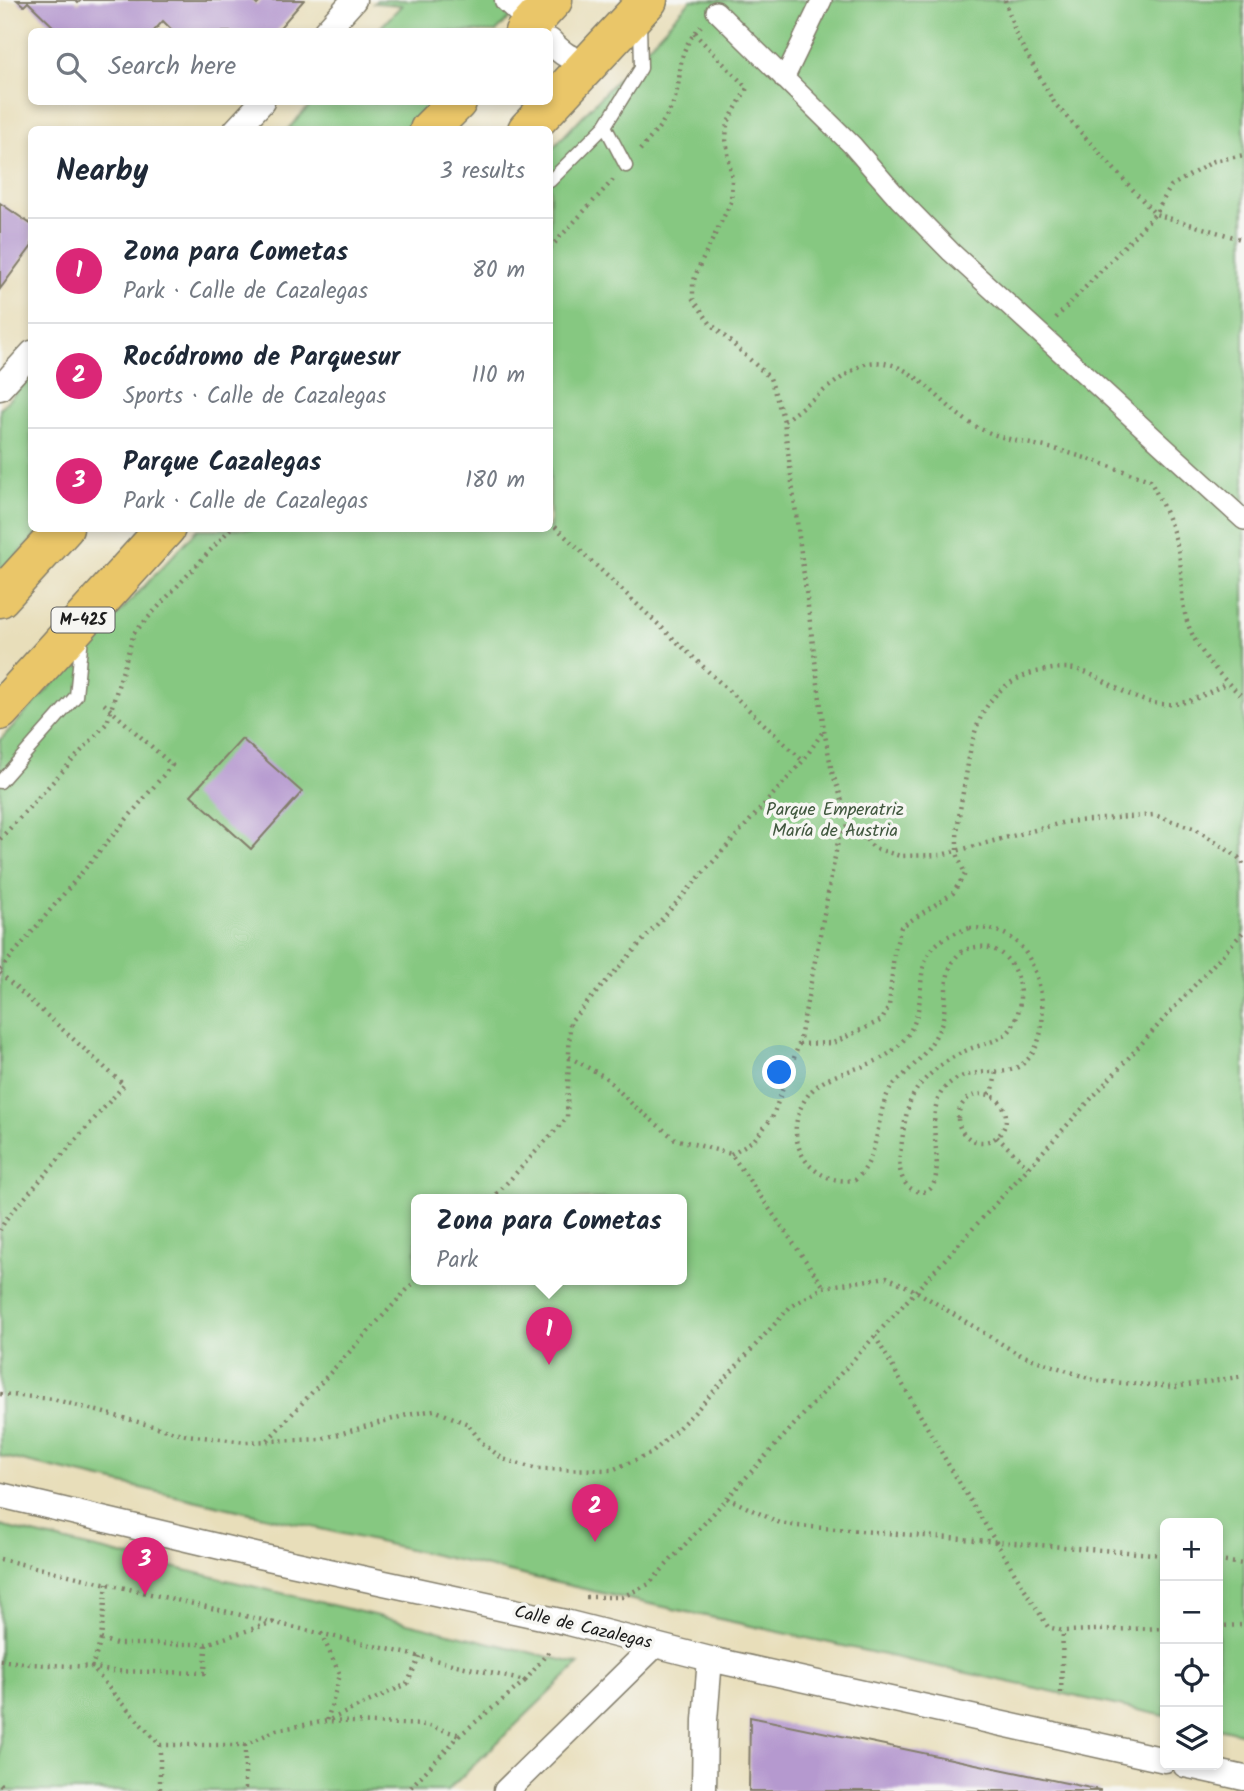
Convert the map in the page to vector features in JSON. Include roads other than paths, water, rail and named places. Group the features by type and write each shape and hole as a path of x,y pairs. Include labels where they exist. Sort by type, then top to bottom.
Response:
{"main road":[{"path":"553,102 644,4"},
{"path":"433,126 454,105"},
{"path":"531,126 550,105"},
{"path":"0,598 60,532"},
{"name":"M-425","path":"0,711 162,532"}],"street":[{"path":"329,28 354,0"},
{"path":"784,79 822,0"},
{"path":"716,11 852,145 899,200 951,252 1244,520"},
{"path":"553,42 562,53 574,60 589,63"},
{"path":"240,126 258,105"},
{"path":"0,387 28,357"},
{"name":"Calle de Cazalegas","path":"0,1495 259,1556 565,1622 710,1659 1160,1759"},
{"path":"506,1791 655,1645"},
{"path":"704,1791 705,1720 710,1659"},
{"path":"1200,1770 1232,1781"}],"lane":[{"path":"553,178 605,126 641,68 644,4"},
{"path":"605,126 626,166"},
{"path":"0,782 76,696 84,619"}],"place":[{"name":"Zona para Cometas","path":"549,1365"},
{"name":"Rocódromo de Parquesur","path":"595,1542"},
{"name":"Parque Cazalegas","path":"145,1595"}],"park label":[{"name":"Parque Emperatriz María de Austria","path":"835,820"}]}
